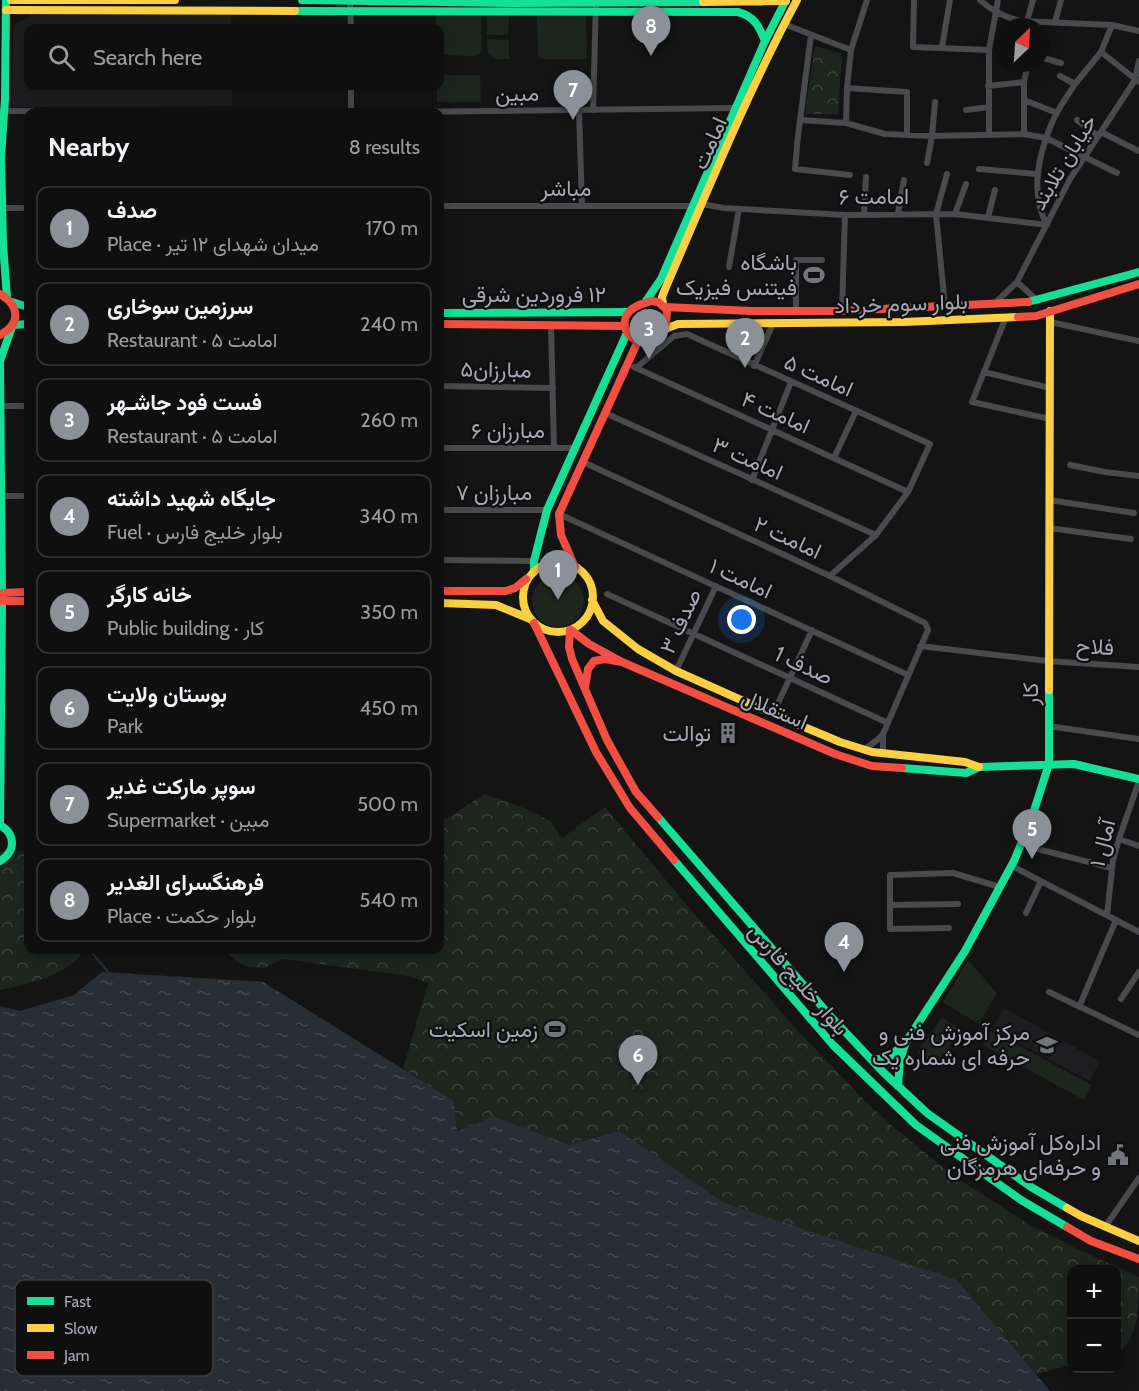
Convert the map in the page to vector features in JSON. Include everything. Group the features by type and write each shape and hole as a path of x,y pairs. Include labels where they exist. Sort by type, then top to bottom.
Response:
{"street":[{"path":"11,0 175,0"},
{"path":"302,0 515,3 786,0"},
{"path":"350,0 351,24"},
{"name":"امامت","path":"664,306 662,297 735,108 786,0"},
{"name":"امامت","path":"646,301 661,279 797,0"},
{"path":"846,123 847,88 852,50 867,0"},
{"path":"914,0 913,47 989,50"},
{"path":"942,47 950,0"},
{"path":"980,0 995,12 1008,18"},
{"path":"990,134 989,50 998,0"},
{"path":"1028,18 1033,0"},
{"path":"1055,22 1061,0"},
{"path":"593,110 596,1"},
{"path":"0,861 8,856 14,845 10,832 0,825 2,496 0,376 2,356 16,314 6,297 4,273 1,108 5,99 6,5 350,11 738,12 750,14 757,22 765,41"},
{"path":"1049,23 1112,25 1139,31"},
{"path":"784,24 852,50"},
{"path":"1047,225 1039,212 1037,174 1046,138 1057,112 1075,84 1101,52 1112,25"},
{"path":"811,35 795,169 850,175"},
{"path":"1101,52 1137,81"},
{"path":"1049,60 1061,63"},
{"name":"خیابان تلابند","path":"993,305 1017,282 1084,156 1137,81 1139,61"},
{"path":"1023,134 1026,72"},
{"path":"1060,76 1075,84"},
{"path":"988,86 1024,82"},
{"path":"847,88 907,92 907,135"},
{"path":"351,90 351,108"},
{"path":"1024,100 1057,112"},
{"path":"927,163 935,102"},
{"path":"966,110 989,107"},
{"path":"1,108 24,109"},
{"name":"مبین","path":"444,112 735,108"},
{"path":"579,111 582,206"},
{"path":"800,120 846,123 885,134 932,136 1023,134 1046,138 1117,173"},
{"path":"1077,120 1100,134 1139,152"},
{"path":"979,169 1037,174"},
{"path":"945,307 936,214 947,174"},
{"path":"864,215 866,177"},
{"path":"898,213 904,180"},
{"path":"956,214 966,184"},
{"path":"988,218 995,190"},
{"name":"مباشر","path":"444,206 698,205"},
{"name":"امامت ۶","path":"698,205 845,215 956,214 1047,225"},
{"path":"2,208 24,208"},
{"path":"729,267 739,209"},
{"path":"842,311 845,215"},
{"path":"796,310 796,260 822,260"},
{"name":"بلوار سوم خرداد","path":"664,306 694,309 842,311 993,305 1038,301 1139,272"},
{"path":"0,282 4,273"},
{"path":"1017,282 1038,301"},
{"name":"بلوار سوم خرداد","path":"660,331 678,324 904,322 1036,316 1139,284"},
{"path":"6,297 24,305"},
{"path":"532,621 525,609 523,597 525,586 532,574 544,520 626,335 623,326 628,312 646,301 658,302 667,310 668,319 660,331 651,337 638,341 626,335"},
{"path":"694,309 691,318 698,324"},
{"name":"کار","path":"906,1042 965,951 1012,866 1031,820 1049,764 1047,726 1050,311"},
{"name":"١٢ فروردین شرقی","path":"444,313 628,312"},
{"path":"599,313 607,318 600,324"},
{"path":"1006,317 972,402 1050,419"},
{"path":"1050,322 1139,341"},
{"name":"١٢ فروردین شرقی","path":"444,324 623,326"},
{"path":"754,366 773,324"},
{"path":"0,335 13,326 24,325"},
{"path":"551,325 554,448"},
{"name":"امامت ۵","path":"632,366 674,336 687,334 699,338 754,366 930,444 908,492"},
{"path":"444,603 492,603 516,611 551,631 571,630 585,620 592,600 592,592 587,578 575,567 560,538 559,514 605,413 632,366 638,341"},
{"name":"امامت ۴","path":"632,366 908,492"},
{"path":"984,372 1050,388"},
{"path":"752,480 791,382"},
{"name":"مبارزان۵","path":"444,386 553,388"},
{"path":"0,406 24,406"},
{"path":"834,458 856,411"},
{"name":"امامت ۳","path":"605,413 876,535"},
{"name":"مبارزان ۶","path":"444,448 576,448"},
{"name":"امامت ۲","path":"583,462 925,622 928,630 883,734"},
{"path":"1070,465 1139,476"},
{"path":"830,576 876,535 908,492"},
{"path":"2,496 24,496"},
{"path":"1049,500 1134,513"},
{"name":"مبارزان ۷","path":"444,510 548,510"},
{"name":"امامت ۱","path":"559,514 908,675"},
{"path":"544,520 546,531 550,533 554,533 558,525"},
{"path":"1049,528 1131,538"},
{"path":"444,560 534,561"},
{"path":"444,591 506,591 515,588 541,567 558,563 575,567"},
{"name":"صدف ۳","path":"676,671 716,586"},
{"path":"1,597 24,593"},
{"name":"صدف 1","path":"607,594 888,723"},
{"path":"1,597 24,600"},
{"name":"استقلال","path":"592,600 603,621 638,649 676,671 773,714 864,750 965,762 979,767 1074,764 1139,780"},
{"name":"بلوار خلیج فارس","path":"532,621 596,752 630,808 765,968 833,1044 915,1125 1021,1200 1091,1241 1139,1259"},
{"name":"استقلال","path":"571,630 589,644 622,662 835,754 872,766 966,773 979,767"},
{"name":"بلوار خلیج فارس","path":"571,630 569,647 584,689 607,740 636,792 816,1001 927,1113 1031,1187 1105,1227 1139,1241"},
{"path":"773,714 812,630"},
{"name":"فلاح","path":"920,646 1048,661 1139,667"},
{"path":"584,689 587,667 594,660 606,659 622,662"},
{"path":"1047,726 1139,739"},
{"path":"864,750 883,734"},
{"path":"883,734 884,754"},
{"name":"آمال ۱","path":"1107,915 1119,839 1139,780"},
{"path":"1119,839 1139,846"},
{"path":"1030,847 1113,868"},
{"path":"1012,866 1139,932"},
{"path":"950,928 890,928 890,875 953,873 1000,887"},
{"path":"1026,913 1041,881"},
{"path":"890,905 958,904"},
{"path":"1078,1007 1116,920"},
{"path":"1120,999 1139,972"},
{"path":"1049,992 1139,1035"},
{"path":"872,1060 888,1058 906,1042"},
{"path":"898,1086 900,1060 906,1042"},
{"path":"1105,1227 1139,1178"}],"shaded area":[{"path":"31,14 231,14 231,24 24,24 24,90 232,90 232,106 14,107 12,104 13,29 17,22 27,19"},
{"name":"مرکز آموزش فنی و حرفه ای شماره یک","path":"1004,1008 1100,1061 1090,1081 992,1029"}],"green space":[{"path":"436,15 481,15 482,52 475,56 444,55 444,24 436,24"},
{"path":"487,15 509,16 508,35 487,35"},
{"path":"586,15 587,59 541,59 538,56 537,16"},
{"path":"487,39 509,40 509,59 496,59 488,54"},
{"path":"815,46 842,54 838,114 805,114"},
{"path":"444,75 480,75 481,102 437,102 437,90 444,90"},
{"path":"553,575 563,575 577,582 584,601 577,620 563,627 553,627 543,623 536,616 532,606 532,596 536,586 543,579"},
{"path":"484,794 529,810 550,821 562,838 605,807 684,902 799,1032 891,1125 951,1174 1028,1224 1112,1265 1067,1265 1067,1366 1036,1374 957,1280 725,1203 619,1131 569,1145 493,1116 457,1132 454,1101 403,1069 428,983 408,976 283,959 264,968 250,967 242,965 228,954 444,954 444,819"},
{"path":"24,851 24,954 81,954 67,967 47,978 0,990 0,852"},
{"path":"968,960 997,993 979,1024 943,1002"},
{"path":"942,1017 960,1030 936,1066 917,1053"},
{"path":"991,1031 1092,1085 1084,1100 983,1045"},
{"path":"1121,1269 1139,1277 1139,1297 1134,1330 1121,1350"}],"water":[{"path":"102,972 263,982 454,1101 457,1132 493,1116 569,1145 619,1131 725,1203 957,1280 1050,1391 0,1391 0,1006 20,1011 74,995"}],"waterway":[{"path":"93,954 109,973"}],"traffic: fast":[{"path":"6,0 5,99 1,157 7,297"},
{"path":"302,0 515,3 703,2"},
{"path":"646,301 661,279 765,41 786,0"},
{"path":"295,11 738,12 755,22 765,41"},
{"path":"1028,302 1139,272"},
{"path":"12,302 24,306"},
{"path":"444,313 628,312"},
{"path":"14,325 24,324"},
{"path":"2,601 0,361 12,327"},
{"path":"534,572 534,561 547,510 626,335"},
{"path":"0,825 2,601"},
{"path":"872,1060 888,1058 906,1042 965,951 1014,861 1031,820 1049,764 1049,690"},
{"path":"902,768 966,773 979,767 1074,764 1139,779"},
{"path":"658,817 832,1018 883,1072 927,1113 1031,1187 1067,1208"},
{"path":"0,825 9,833 12,843 9,853 0,861"},
{"path":"674,860 833,1045 916,1125 1021,1200 1067,1227"},
{"path":"898,1086 900,1060 905,1045"}],"traffic: slow":[{"path":"11,0 175,0"},
{"path":"663,304 662,297 666,287 728,142 797,0"},
{"path":"703,2 786,1"},
{"path":"6,10 295,11"},
{"path":"1049,690 1050,311"},
{"path":"660,331 678,324 904,322 1018,317"},
{"path":"558,562 577,568 587,578 593,597 587,616 577,626 558,632 539,626 529,616 523,597 529,578 539,568 558,562"},
{"path":"592,600 603,621 638,649 676,671 773,714 840,742 872,752 965,762 979,767"},
{"path":"444,603 496,605 530,619"},
{"path":"1067,1208 1139,1241"}],"traffic: jam":[{"path":"1018,317 1036,316 1139,284"},
{"path":"0,294 11,304 15,315 12,326 0,335"},
{"path":"651,301 658,302 667,310 666,324 648,338 636,339 626,330 626,316 634,308 651,301"},
{"path":"665,307 751,311 838,311 1028,302"},
{"path":"444,324 623,326"},
{"path":"575,567 561,535 559,514 638,341"},
{"path":"444,591 506,591 515,588 526,579"},
{"path":"0,593 24,592"},
{"path":"0,601 24,601"},
{"path":"534,623 596,752 630,808 674,860"},
{"path":"570,630 569,647 572,659 607,740 636,792 658,817"},
{"path":"571,630 589,644 622,662 835,754 872,766 902,768"},
{"path":"585,687 588,669 594,661 605,659 622,662"},
{"path":"1067,1227 1091,1241 1139,1259"}],"place":[{"name":"فرهنگسرای الغدیر","path":"651,56"},
{"name":"سوپر مارکت غدیر","path":"573,120"},
{"name":"باشگاه فیتنس فیزیک","path":"814,275"},
{"name":"فست فود جاشـهر","path":"649,359"},
{"name":"سرزمین سوخاری","path":"745,368"},
{"name":"صدف","path":"558,600"},
{"name":"توالت","path":"728,733"},
{"name":"خانه کارگر","path":"1032,859"},
{"name":"جایگاه شهید داشته","path":"844,972"},
{"name":"زمین اسکیت","path":"555,1029"},
{"name":"مرکز آموزش فنی و حرفه ای شماره یک","path":"1047,1045"},
{"name":"بوستان ولایت","path":"638,1085"},
{"name":"اداره‌کل آموزش فنى و حرفه‌اى هرمزگان","path":"1118,1155"}]}
